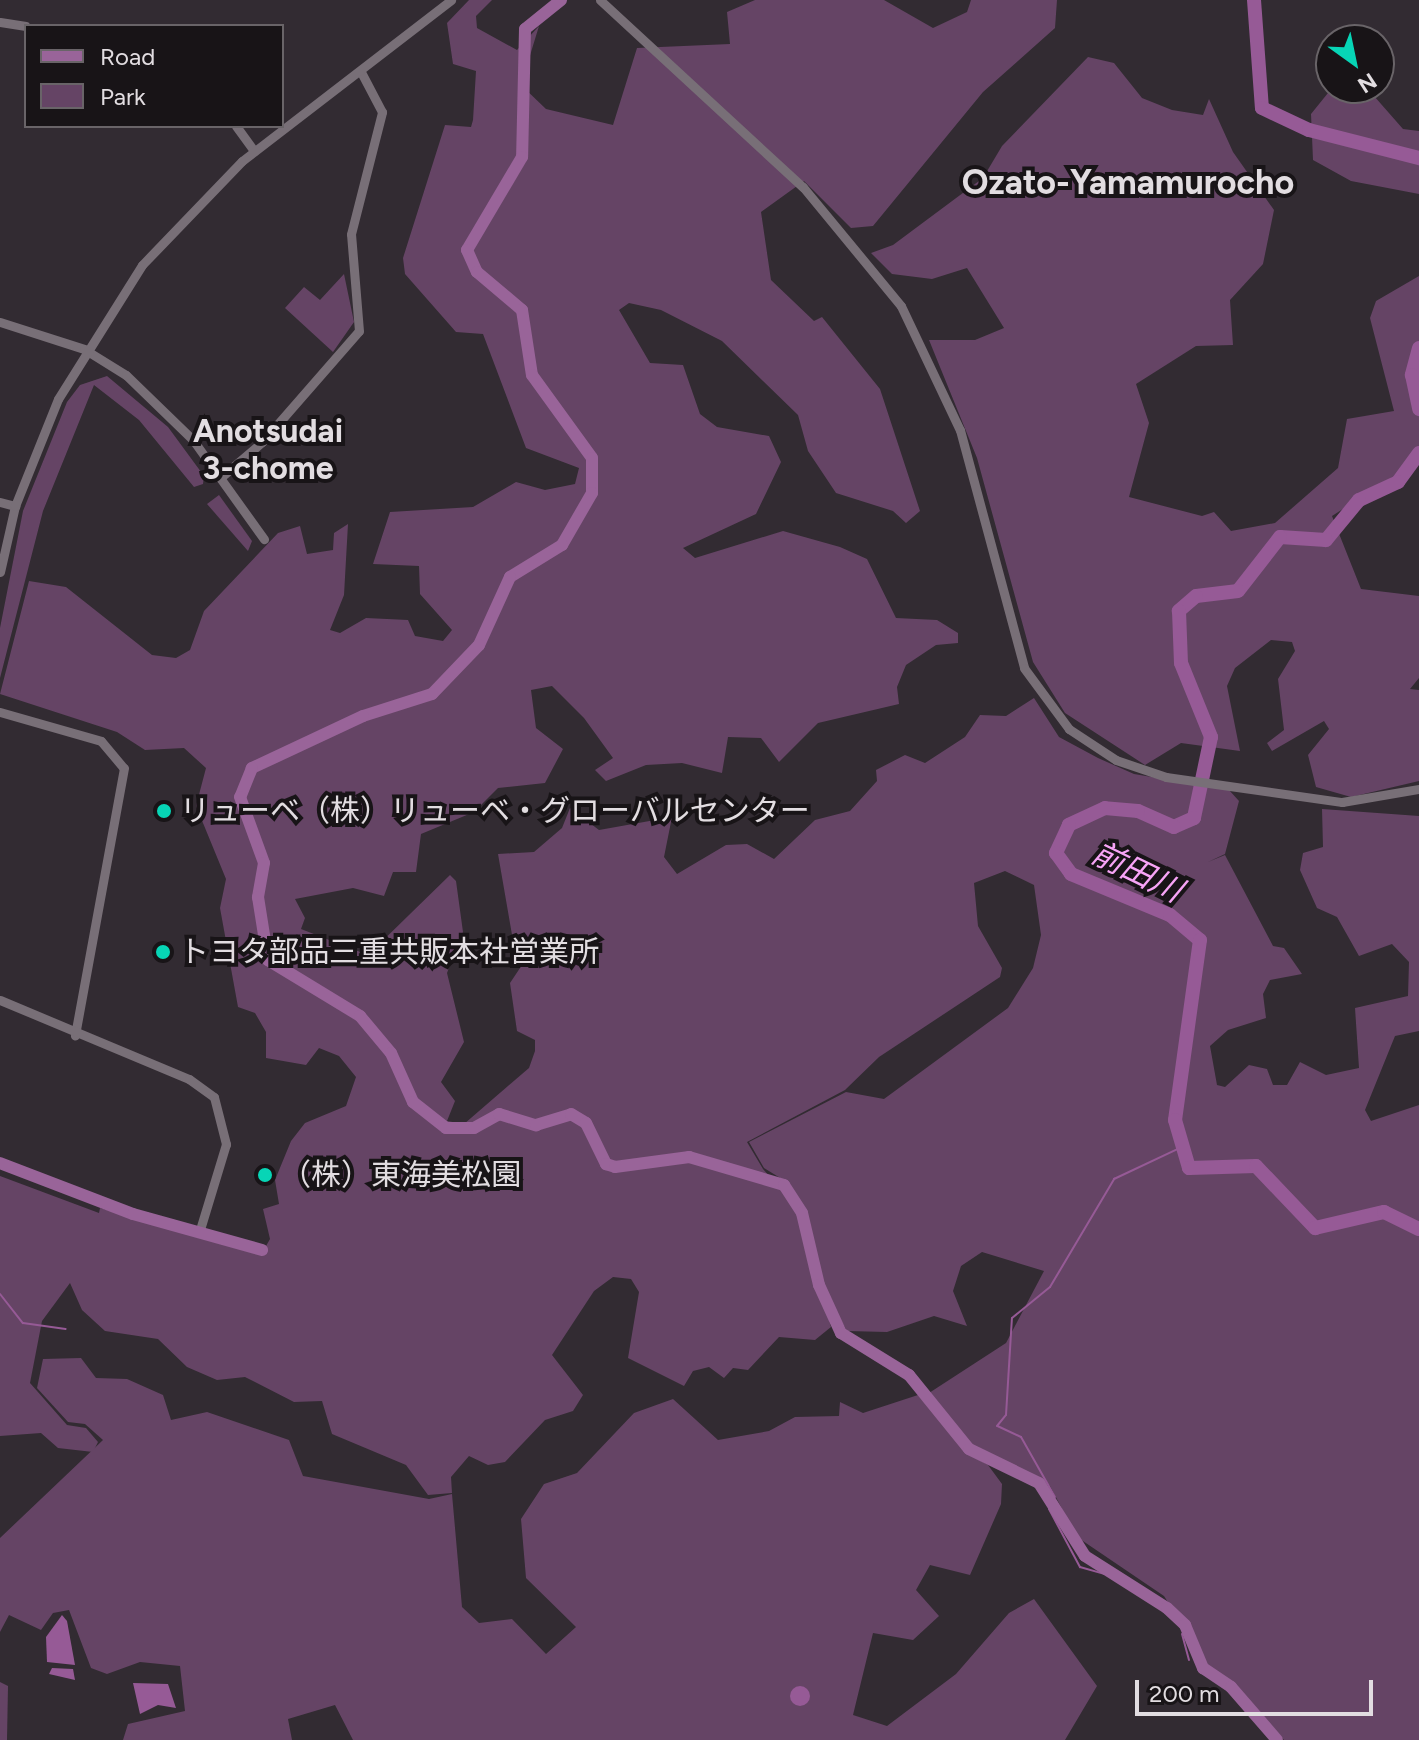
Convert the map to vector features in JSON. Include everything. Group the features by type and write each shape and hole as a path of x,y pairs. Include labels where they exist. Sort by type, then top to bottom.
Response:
{"main road":[{"path":"561,0 525,29 522,157 467,250 477,272 522,310 532,375 592,458 592,493 562,545 510,577 479,645 432,694 363,716 252,768 240,797 264,863 258,897 268,960 360,1016 391,1053 413,1102 446,1128 471,1129 499,1114 536,1125 571,1114 586,1123 606,1164 615,1167 689,1157 784,1185 802,1213 819,1285 838,1330 909,1375 969,1449 1039,1483 1085,1556 1174,1614 1200,1665 1231,1687 1277,1740"},
{"path":"0,1163 199,1233 262,1250"}],"street":[{"path":"0,572 15,506 84,349 160,243 254,151 451,0"},
{"path":"600,0 803,187 901,306 960,430 1018,652 1045,703 1101,752 1180,778 1342,802 1419,789"},
{"path":"0,22 24,26"},
{"path":"220,478 262,442 359,331 351,234 382,112 361,72"},
{"path":"237,128 254,151"},
{"path":"0,322 84,349 169,412 264,539"},
{"path":"0,502 15,506"},
{"path":"0,712 101,741 123,764 75,1036"},
{"path":"0,1000 75,1036 195,1081 218,1104 226,1144 199,1233"}],"green space":[{"path":"469,0 492,0 476,16 477,28 517,50 539,26 521,85 546,109 613,125 637,48 730,44 727,12 755,0 884,0 933,28 967,12 971,0 1057,0 1055,28 983,92 873,226 851,228 804,181 761,212 771,280 814,321 822,317 880,389 920,511 906,523 893,511 836,493 808,451 798,415 722,341 661,310 629,303 619,310 650,363 683,365 700,414 717,427 769,436 781,462 756,514 683,548 695,558 783,531 840,547 867,559 896,618 937,620 958,633 958,643 936,645 906,665 897,687 899,704 818,723 779,762 761,738 728,737 722,773 682,763 646,765 606,781 595,770 613,758 584,718 552,686 531,690 536,728 563,749 545,783 498,788 474,812 421,834 416,872 393,872 384,896 353,888 295,899 305,918 301,929 368,955 450,875 456,881 463,932 447,973 464,1042 441,1082 455,1101 447,1121 464,1124 529,1068 535,1051 535,1040 517,1031 510,983 524,962 515,952 498,854 534,852 562,828 570,808 599,830 672,817 664,857 677,874 726,845 747,844 774,859 815,820 850,811 877,781 876,770 905,755 925,763 965,737 980,715 1006,716 1034,698 1059,737 1098,758 1134,774 1229,790 1239,801 1225,854 1208,862 1225,855 1273,946 1284,948 1302,974 1270,980 1263,994 1266,1018 1228,1030 1210,1046 1217,1085 1225,1087 1249,1065 1267,1069 1273,1085 1287,1085 1300,1062 1326,1075 1359,1068 1355,1008 1408,996 1409,962 1392,944 1359,956 1337,917 1317,908 1300,870 1303,853 1323,847 1322,809 1419,816 1419,1031 1395,1036 1365,1110 1371,1121 1419,1105 1419,1740 1284,1740 1236,1685 1210,1668 1164,1596 1077,1537 1050,1486 967,1442 929,1393 1006,1343 1044,1271 982,1252 961,1266 953,1291 967,1326 934,1316 887,1332 847,1331 828,1298 790,1184 764,1168 749,1142 846,1092 884,1099 1008,1008 1033,968 1041,935 1034,885 1005,871 974,883 978,926 1002,968 1000,977 879,1057 845,1090 747,1142 763,1169 796,1207 831,1327 815,1340 779,1337 748,1370 733,1368 724,1378 709,1367 693,1371 684,1386 628,1358 639,1292 631,1279 613,1277 594,1291 552,1355 583,1395 573,1411 545,1420 505,1462 488,1465 469,1456 451,1477 452,1493 428,1495 406,1465 332,1434 322,1401 294,1402 245,1377 217,1380 187,1367 158,1339 105,1331 82,1310 70,1283 42,1321 30,1383 67,1425 86,1428 98,1442 93,1452 58,1448 41,1433 0,1436 0,1176 99,1213 100,1208 262,1253 270,1239 263,1209 279,1204 275,1180 291,1141 305,1123 346,1106 356,1077 339,1056 319,1048 306,1065 266,1058 266,1032 255,1013 238,1007 220,908 226,879 196,806 206,768 184,748 145,750 117,732 0,694 29,581 66,587 152,655 176,658 190,650 204,611 278,533 300,526 307,554 333,550 334,533 348,524 344,595 330,630 340,633 366,618 408,620 415,636 443,641 452,630 420,594 419,566 373,564 390,512 473,507 516,482 545,490 575,484 579,468 526,448 483,334 456,332 405,274 403,258 445,125 471,127 473,120 476,71 453,64 447,23"},
{"path":"1088,57 1114,63 1142,98 1172,110 1203,115 1209,99 1233,152 1274,210 1263,264 1230,300 1233,345 1196,346 1136,384 1149,423 1129,497 1202,516 1214,512 1231,531 1275,523 1338,468 1347,419 1394,411 1370,318 1376,301 1419,276 1419,449 1396,475 1332,516 1361,589 1419,596 1419,678 1410,689 1419,690 1419,781 1351,797 1316,787 1308,755 1329,729 1324,721 1272,751 1267,743 1284,730 1278,679 1295,651 1292,642 1271,640 1235,668 1227,686 1240,751 1181,743 1145,765 1065,713 1033,662 977,458 929,340 975,340 1004,328 967,268 932,279 892,274 871,253 893,245 983,178 1002,146"},
{"path":"1319,104 1381,104 1403,129 1419,131 1419,194 1351,181 1313,160 1311,114"},
{"path":"344,274 354,322 333,352 285,308 304,287 320,300"},
{"path":"107,376 168,427 204,476 203,484 194,487 139,420 94,385 43,511 0,678 0,628 23,511 67,402 80,385"},
{"path":"219,495 252,541 248,551 207,504"},
{"path":"81,1358 96,1378 127,1379 163,1395 171,1420 207,1412 289,1440 303,1476 429,1499 452,1494 462,1607 479,1623 512,1619 546,1654 576,1627 526,1578 521,1519 544,1484 577,1473 634,1413 673,1399 718,1440 769,1431 795,1417 839,1416 840,1402 863,1413 918,1395 967,1453 988,1465 1002,1484 1001,1504 970,1575 930,1565 916,1590 939,1616 913,1640 873,1633 853,1715 887,1726 956,1674 1009,1613 1034,1599 1097,1686 1065,1740 353,1740 335,1705 288,1719 292,1740 123,1740 128,1724 185,1711 180,1666 140,1662 107,1674 91,1668 69,1610 53,1613 41,1630 9,1615 0,1632 0,1538 103,1440 85,1424 68,1422 37,1388 43,1359"},
{"path":"0,1682 8,1686 7,1740 0,1740"}],"shaded area":[{"path":"62,1615 67,1621 75,1665 47,1662 46,1637"},
{"path":"52,1668 73,1669 75,1680 49,1674"},
{"path":"133,1683 168,1684 176,1708 158,1705 140,1714"},
{"path":"800,1686 807,1689 810,1696 807,1703 800,1706 793,1703 790,1696 793,1689"}],"waterway":[{"name":"前田川","path":"1254,0 1262,108 1309,130 1419,158"},
{"name":"前田川","path":"1419,348 1412,375 1419,409"},
{"name":"前田川","path":"1419,453 1398,482 1359,500 1326,540 1280,537 1238,591 1196,596 1179,611 1181,663 1211,737 1194,818 1174,827 1138,811 1105,808 1069,825 1056,853 1071,874 1170,915 1200,940 1175,1120 1189,1168 1256,1166 1315,1228 1384,1212 1419,1229"},
{"path":"1055,1497 1021,1437 997,1426 1006,1415 1012,1318 1050,1287 1114,1179 1180,1148"},
{"path":"0,1294 23,1323 66,1329"},
{"path":"1049,1509 1080,1567 1104,1574"},
{"path":"1182,1634 1189,1660"}],"place":[{"name":"リューベ（株）リューベ・グローバルセンター","path":"164,811"},
{"name":"トヨタ部品三重共販本社営業所","path":"163,952"},
{"name":"（株）東海美松園","path":"265,1175"}],"district":[{"name":"Ozato-Yamamurocho","path":"1128,183"},
{"name":"Anotsudai 3-chome","path":"268,450"}]}
